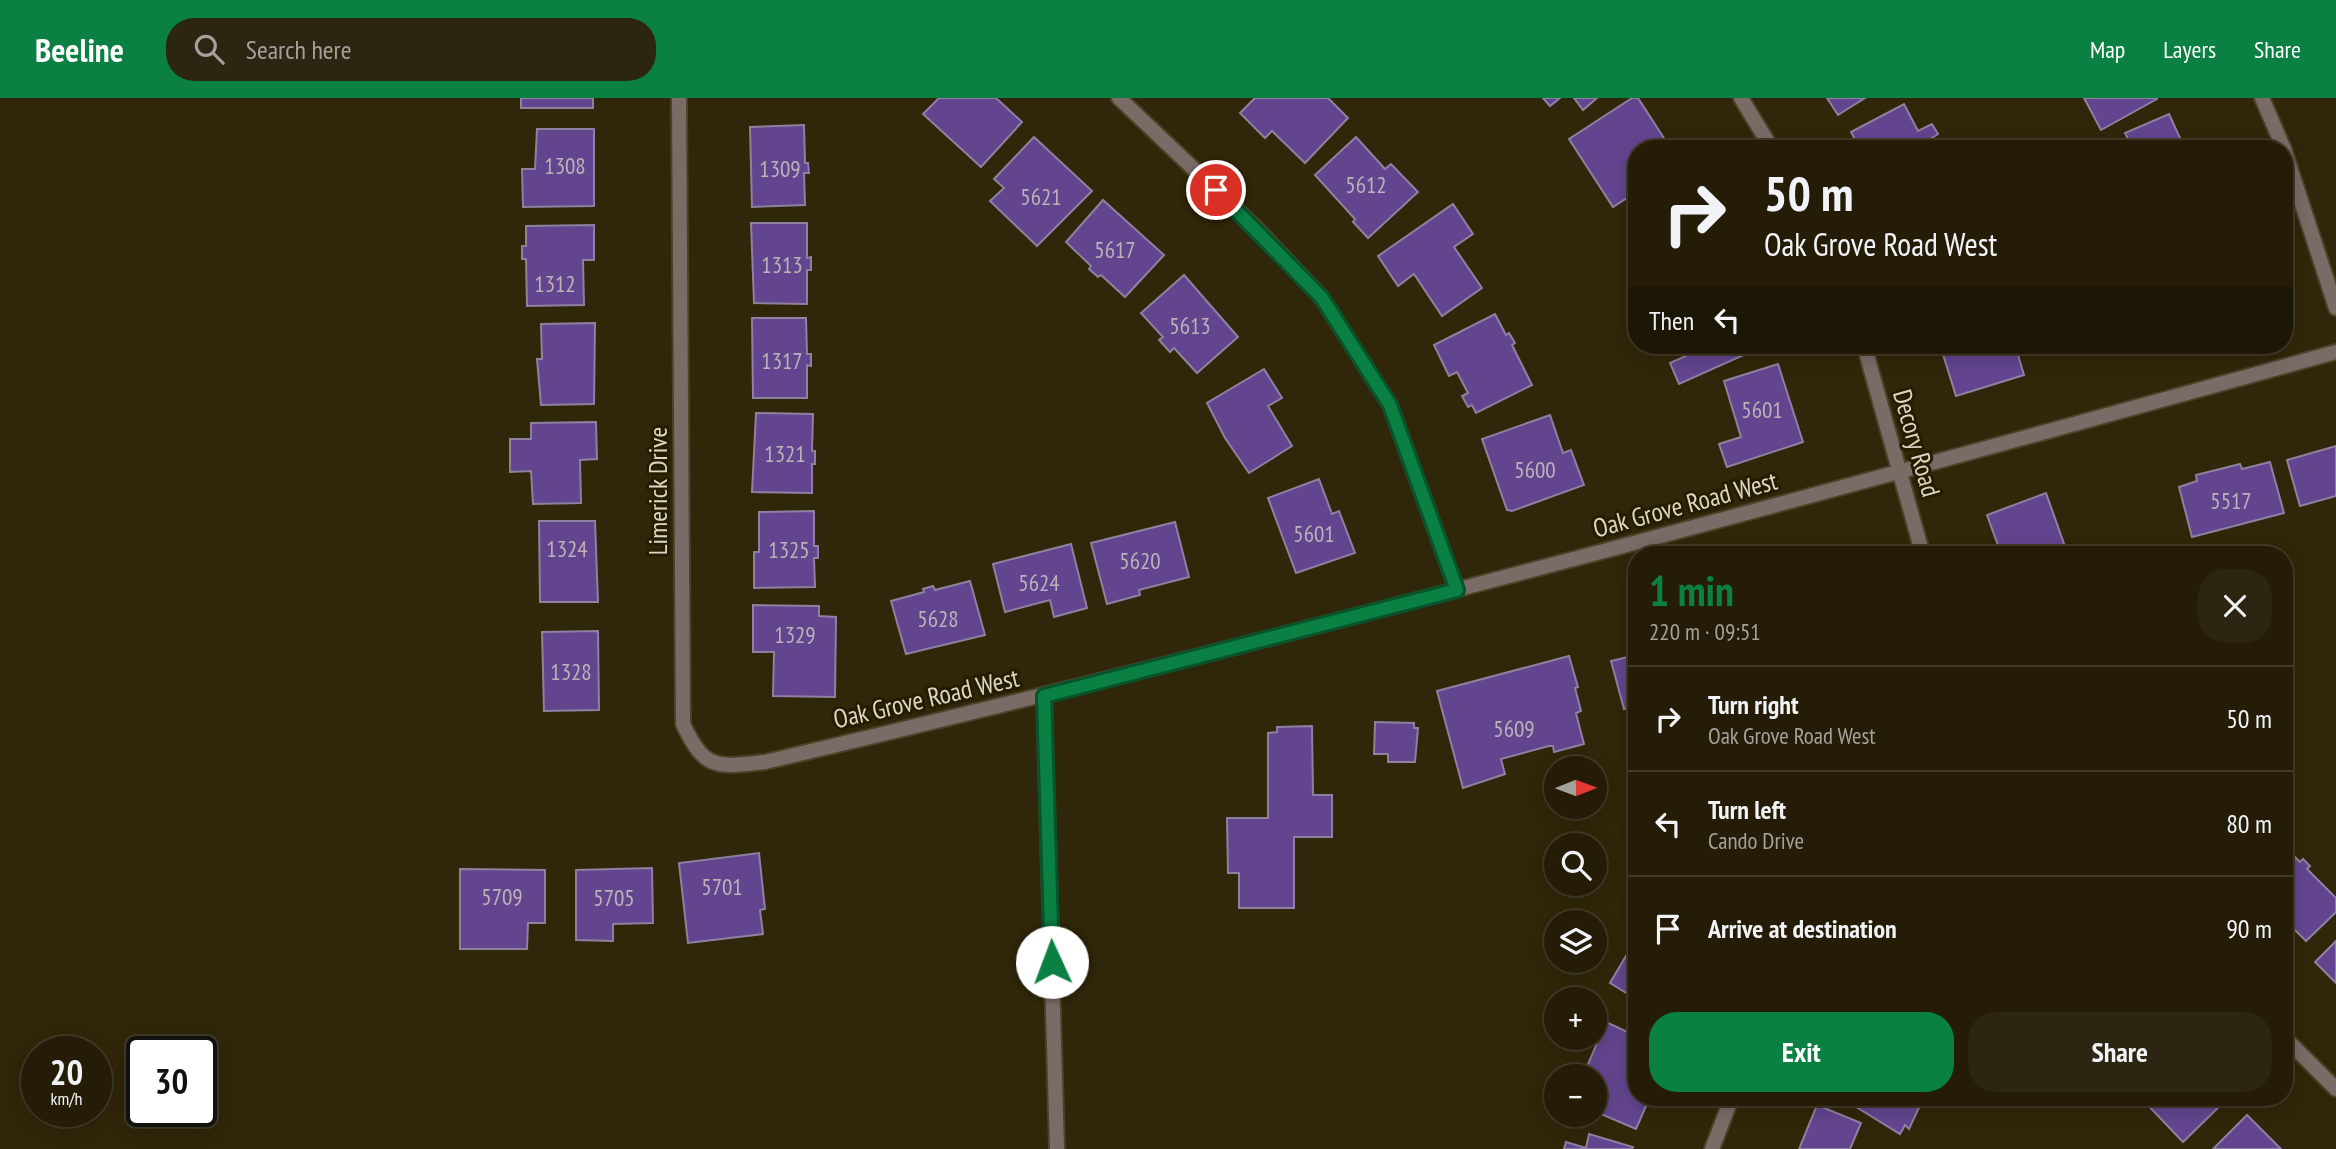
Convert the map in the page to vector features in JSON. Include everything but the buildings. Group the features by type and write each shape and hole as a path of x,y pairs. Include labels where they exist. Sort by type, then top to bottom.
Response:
{"street":[{"name":"Limerick Drive","path":"679,98 683,724 696,752 707,761 731,766 820,749"},
{"path":"1119,98 1255,227 1322,298 1390,405 1457,590"},
{"path":"1741,98 1767,140"},
{"path":"2262,98 2280,140"},
{"path":"2293,177 2336,308"},
{"name":"Oak Grove Road West","path":"820,749 1044,696 1457,590 1901,472 2336,352"},
{"name":"Decory Road","path":"1867,354 1921,546"},
{"name":"Oak Grove Road West","path":"1044,696 1057,1149"},
{"path":"2293,1046 2336,1089"},
{"path":"1712,1149 1729,1106"}],"route":[{"path":"1052,962 1044,696 1457,590 1390,405 1322,298 1216,190"}]}
